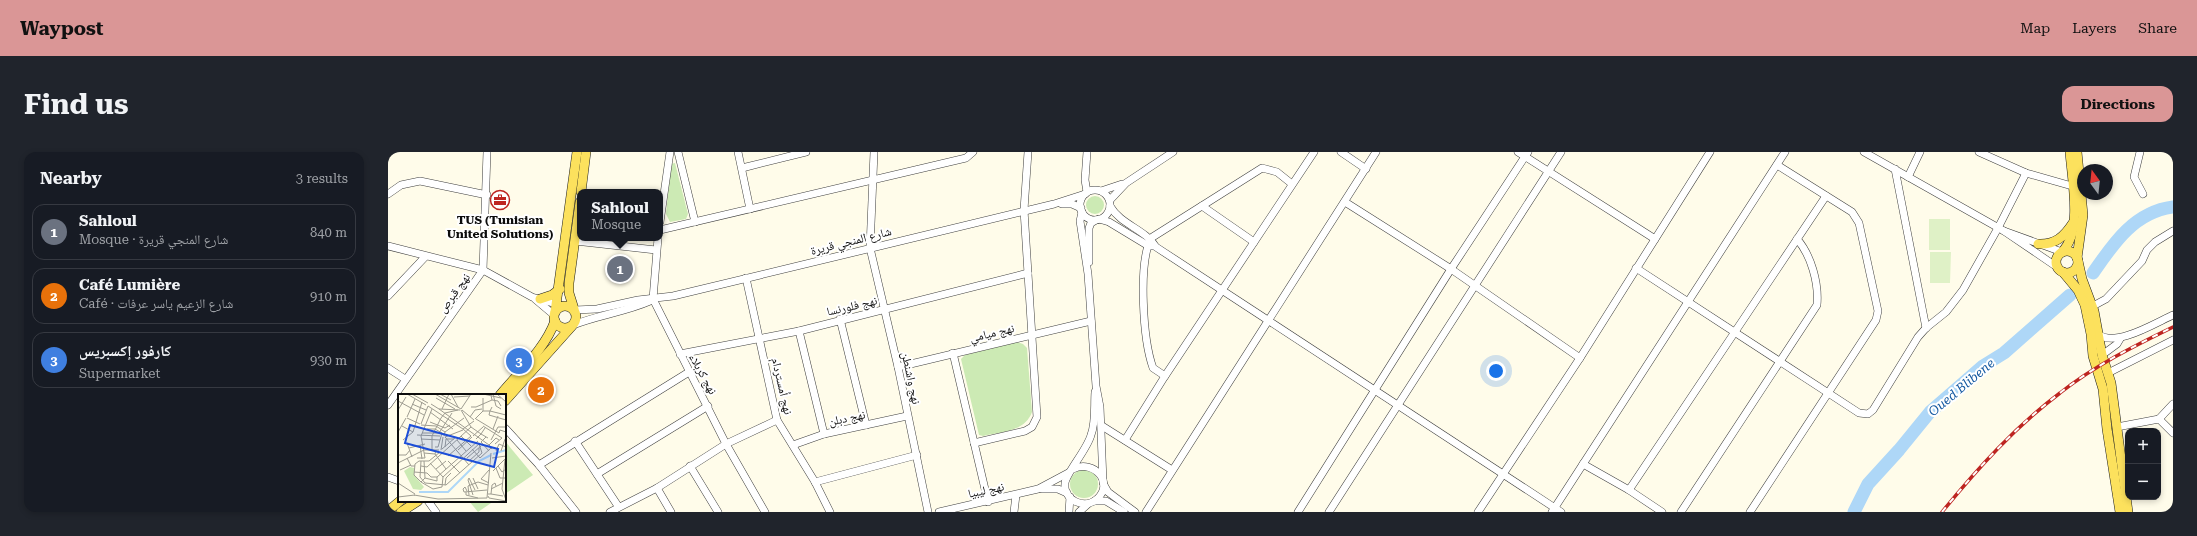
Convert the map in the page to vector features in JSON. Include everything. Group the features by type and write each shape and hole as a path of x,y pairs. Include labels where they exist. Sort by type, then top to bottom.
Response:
{"main road":[{"path":"501,394 551,333 557,311 577,152"},
{"path":"581,189 586,152"},
{"path":"2070,152 2074,220 2072,238 2057,257 2060,270 2078,290 2085,305 2091,334 2093,356 2103,389 2107,429 2120,512"},
{"path":"2060,270 2074,271 2078,260 2083,215 2077,152"},
{"path":"2038,244 2046,245 2064,236 2074,220"},
{"path":"506,400 572,325 577,316 569,293 569,283 577,225"},
{"path":"2062,252 2073,252 2078,260 2082,279 2093,306 2102,355 2108,373 2117,427 2128,512"},
{"path":"536,298 552,295 560,289"},
{"path":"557,311 574,310"},
{"path":"557,311 562,328 572,325"},
{"path":"2107,429 2111,422 2117,427"},
{"path":"388,511 399,502"},
{"path":"401,512 416,502"}],"street":[{"name":"نهج قبرص","path":"388,405 483,270 487,195 487,152"},
{"path":"663,201 670,152"},
{"path":"678,152 695,222"},
{"path":"738,152 750,209"},
{"path":"742,168 806,152"},
{"name":"نهج واشنطن","path":"874,152 870,248 883,310 898,367 928,512"},
{"path":"663,229 966,158 974,152"},
{"path":"974,443 1025,431 1032,427 1035,422 1037,411 1030,335 1024,210 1028,152"},
{"path":"1086,152 1086,193 1081,201 1082,210 1080,221 1088,274"},
{"path":"1086,193 1101,191 1126,183 1173,152"},
{"path":"1126,440 1165,376 1223,292 1254,242 1314,152"},
{"path":"1341,152 1366,169"},
{"path":"1146,512 1268,318 1345,202 1376,152"},
{"path":"1329,512 1561,152"},
{"path":"1478,512 1580,358 1710,152"},
{"path":"1101,191 1120,218 1151,238 1156,246 1223,292 1268,318 1556,511 1583,464 1785,152"},
{"path":"1864,152 2001,230 2060,270"},
{"path":"1908,177 1920,152"},
{"path":"1979,152 2026,173 2072,186"},
{"path":"2140,152 2134,177 2143,194"},
{"path":"1298,512 1376,391 1524,153 1548,172 1654,239"},
{"path":"1750,512 1876,320 1878,311 1859,224 1852,212 1778,165"},
{"path":"1165,376 1153,368 1149,351 1143,287 1147,245 1151,238 1262,168 1277,172 1292,184"},
{"path":"1895,169 1926,328"},
{"path":"1636,268 1779,362 1862,414 1871,412 1926,328 1954,303 2001,230 2026,173"},
{"path":"388,194 409,182 420,181 487,195"},
{"path":"1079,512 1099,497 1104,484 1102,426 1096,386 1088,274 1089,228 1091,223 1107,214 1110,203 1126,183"},
{"name":"شارع المنجي قريرة","path":"574,310 597,309 638,300 654,299 746,278 1054,204 1086,193"},
{"path":"1629,490 1826,196"},
{"path":"1345,202 1451,269 1474,287 1580,358"},
{"name":"شارع المنجي قريرة","path":"1054,204 1072,204 1082,210"},
{"path":"1202,206 1254,242"},
{"path":"1082,210 1088,218 1109,222 1147,245 1156,246"},
{"path":"2001,230 2062,252"},
{"path":"2093,306 2106,299 2137,267 2155,242 2173,231"},
{"path":"1680,512 1817,305 1818,294 1809,260 1797,239"},
{"path":"575,241 656,250"},
{"name":"نهج كربلاء","path":"658,241 654,299 726,444 766,512"},
{"path":"388,246 425,257 483,270 557,311"},
{"path":"388,296 425,257"},
{"name":"نهج فلورنسا","path":"680,354 799,331 840,319 883,310 1028,273"},
{"name":"نهج أمستردام","path":"746,278 777,420 815,482 830,512"},
{"path":"536,298 557,311"},
{"name":"شارع المنجي قريرة","path":"572,325 598,315 638,306 654,299"},
{"path":"2098,334 2107,339 2120,339 2173,315"},
{"path":"840,319 866,425"},
{"name":"نهج ميامي","path":"898,367 1091,321"},
{"path":"799,331 824,434"},
{"path":"2102,355 2118,344 2120,339"},
{"path":"2108,373 2173,340"},
{"path":"953,353 988,502"},
{"path":"388,368 405,379"},
{"path":"539,465 575,441 689,372"},
{"path":"1070,512 1065,482 1092,435 1096,386"},
{"path":"2117,427 2159,419 2173,404"},
{"path":"597,474 708,406"},
{"name":"نهج دبلن","path":"793,444 824,434 907,416"},
{"path":"2159,419 2173,433"},
{"path":"610,512 618,506 657,488 726,444 777,420"},
{"path":"1102,426 1172,470"},
{"path":"506,429 539,465 576,512"},
{"path":"575,441 618,506"},
{"path":"815,482 917,455"},
{"path":"1583,464 1629,490 1662,512"},
{"path":"690,466 718,512"},
{"path":"1072,471 1079,466 1092,467 1097,471 1108,492 1135,512"},
{"name":"نهج ليبيا","path":"939,512 988,502 1038,489 1072,471"},
{"path":"388,477 398,481"},
{"path":"657,488 671,512"},
{"name":"نهج ليبيا","path":"1038,489 1058,489 1068,495"},
{"path":"1014,512 1016,495"},
{"path":"1068,495 1078,503 1106,501 1124,512"},
{"path":"429,502 436,512"}],"green space":[{"path":"675,163 688,214 686,219 670,222 666,214 671,164"},
{"path":"1095,196 1101,199 1104,205 1101,211 1095,214 1089,211 1086,205 1089,199"},
{"path":"1929,219 1950,219 1950,250 1929,250"},
{"path":"1930,252 1951,252 1950,283 1930,283"},
{"path":"1017,342 1023,344 1027,348 1032,412 1029,419 1018,427 983,436 979,435 961,359 965,355"},
{"path":"506,442 533,475 506,493"},
{"path":"1084,470 1094,474 1098,484 1094,494 1084,498 1074,494 1070,484 1074,474"},
{"path":"470,502 493,502 478,512"}],"waterway":[{"name":"Oued Blibene","path":"2093,273 2108,251 2136,222 2159,210 2173,207"},
{"name":"Oued Blibene","path":"1854,512 1868,484 1899,450 1930,412 1983,366 2004,353 2070,295"}],"railway":[{"path":"1942,512 1969,480 2012,434 2043,406 2100,365 2173,327"}],"place":[{"name":"TUS (Tunisian United Solutions)","path":"500,200"},
{"name":"Sahloul","path":"620,269"},
{"name":"كارفور إكسبريس","path":"519,361"},
{"name":"Café Lumière","path":"541,390"}]}
